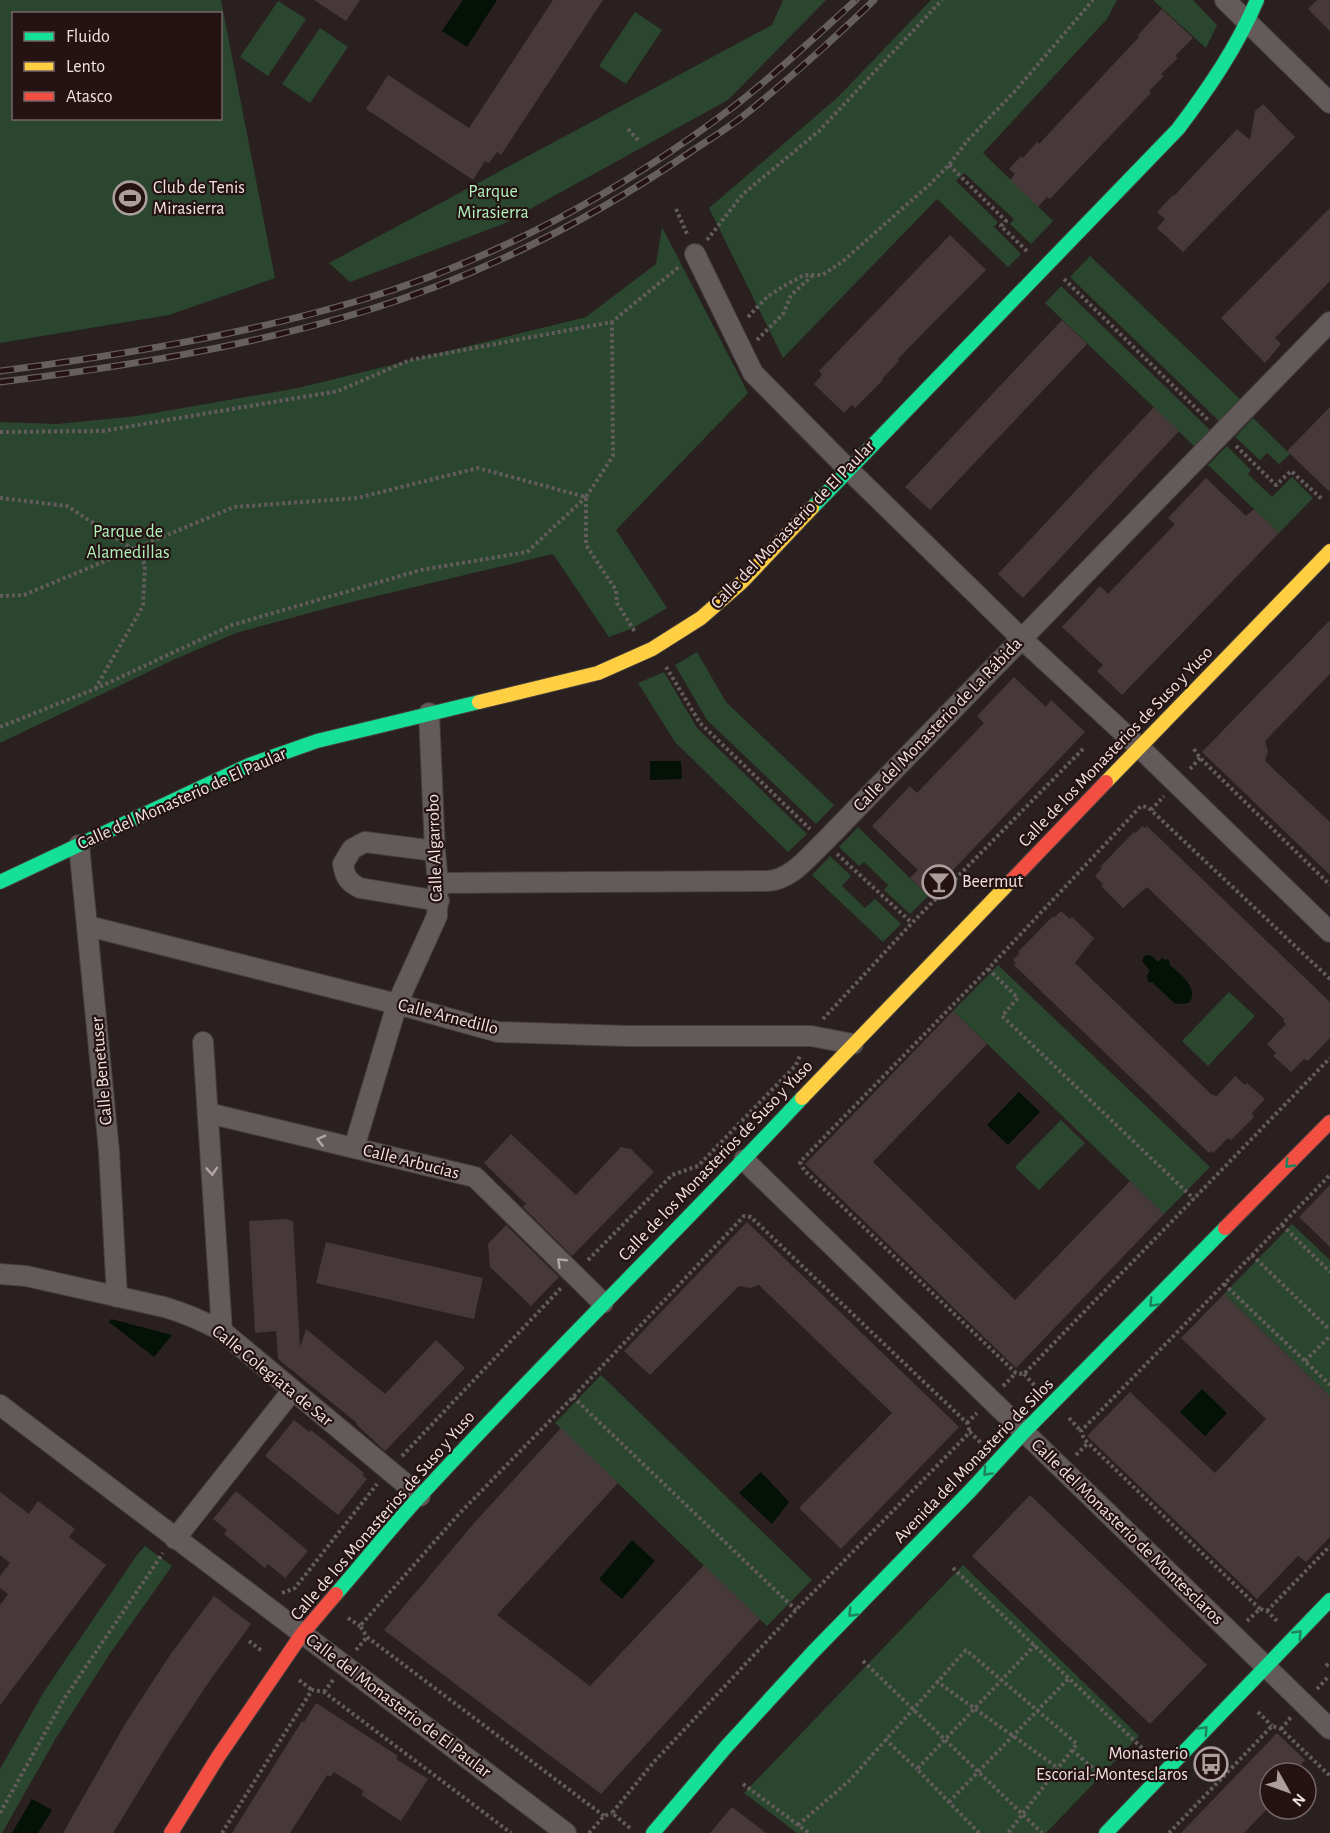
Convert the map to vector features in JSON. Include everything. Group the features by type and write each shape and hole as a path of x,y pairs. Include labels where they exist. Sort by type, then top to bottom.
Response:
{"street":[{"path":"1225,0 1330,103"},
{"name":"Calle del Monasterio de El Paular","path":"0,882 249,765 317,741 598,673 652,649 701,618 742,582 1178,129 1209,88 1237,44 1257,0"},
{"path":"695,254 753,373 1022,639 1140,748 1330,932"},
{"name":"Calle del Monasterio de La Rábida","path":"435,851 365,842 352,849 343,864 346,878 351,884 360,888 439,892 782,879 824,842 1330,322"},
{"name":"Calle de los Monasterios de Suso y Yuso","path":"171,1833 218,1757 302,1634 420,1496 603,1303 744,1160 853,1044 1330,551"},
{"name":"Calle Algarrobo","path":"354,1148 397,1004 437,916 439,892 429,713"},
{"name":"Calle Benetuser","path":"80,845 109,1151 117,1297"},
{"name":"Calle Arnedillo","path":"88,926 397,1004 498,1032 627,1036 811,1036 853,1044"},
{"path":"203,1042 222,1331"},
{"name":"Calle Arbucias","path":"208,1113 475,1177 603,1303"},
{"name":"Avenida del Monasterio de Silos","path":"653,1833 742,1730 1024,1432 1330,1122"},
{"name":"Calle del Monasterio de Montesclaros","path":"744,1160 1330,1729"},
{"name":"Calle Colegiata de Sar","path":"0,1274 26,1276 186,1313 222,1331 420,1496"},
{"path":"175,1539 292,1391"},
{"name":"Calle del Monasterio de El Paular","path":"0,1405 566,1833"},
{"path":"1106,1833 1330,1600"}],"path":[{"path":"0,432 103,431 338,391 410,360 612,322 695,254 743,194 819,131 942,0"},
{"path":"733,332 767,297 804,275 822,276 842,262 929,185 1016,90 1093,0"},
{"path":"628,129 639,141"},
{"path":"949,165 1006,221 1002,226 1029,252"},
{"path":"676,209 695,254"},
{"path":"743,353 783,314 791,296 812,275"},
{"path":"1063,279 1276,485 1291,471 1323,500"},
{"path":"0,727 95,689 232,625 421,570 527,552 586,497 613,456 612,322"},
{"path":"0,596 24,595 234,507 357,498 478,468 586,497"},
{"path":"586,497 586,545 616,590 617,603 635,633"},
{"path":"0,498 67,506 133,549 146,564 143,606 95,689"},
{"path":"666,667 700,723 810,829"},
{"path":"281,1593 295,1588 388,1470 574,1274 672,1175 698,1166 796,1065 819,1023 912,923 1083,749"},
{"path":"1194,749 1200,758 1330,885"},
{"path":"1042,1392 1024,1374 1016,1373 1007,1365 804,1170 800,1162 988,969 1141,806 1151,810 1330,979"},
{"path":"834,852 912,923"},
{"path":"988,969 1018,998 1002,1016 1194,1199"},
{"path":"1024,1374 1330,1058"},
{"path":"1081,1431 1330,1175"},
{"path":"604,1816 367,1637 360,1626 458,1515 744,1216 751,1217 967,1423 970,1432 989,1450"},
{"path":"1282,1225 1330,1272"},
{"path":"1252,1255 1330,1330"},
{"path":"1224,1284 1330,1385"},
{"path":"1305,1361 1330,1336"},
{"path":"573,1397 796,1610"},
{"path":"1066,1416 1081,1431 1088,1443 1260,1609 1267,1611 1281,1624"},
{"path":"589,1833 604,1816 612,1813 652,1763 796,1610 970,1432"},
{"path":"1071,1460 1088,1443"},
{"path":"0,1813 64,1699 161,1554 175,1539"},
{"path":"1267,1611 1330,1546"},
{"path":"953,1568 1142,1748"},
{"path":"1242,1626 1260,1609"},
{"path":"916,1769 1035,1645"},
{"path":"798,1825 849,1781 912,1707 966,1650 1077,1744 1008,1833"},
{"path":"863,1661 1042,1833"},
{"path":"1326,1666 1330,1662"},
{"path":"949,1802 1069,1678"},
{"path":"936,1681 1058,1768"},
{"path":"222,1833 312,1690 324,1692 511,1833"},
{"path":"1258,1712 1272,1726 1281,1729 1330,1776"},
{"path":"1169,1833 1272,1726"},
{"path":"885,1739 979,1833"},
{"path":"1072,1750 1109,1782"},
{"path":"743,1784 809,1833"},
{"path":"612,1813 634,1832"}],"green space":[{"name":"Club de Tenis Mirasierra","path":"0,0 221,0 275,278 169,315 0,343"},
{"name":"Parque Mirasierra","path":"783,0 826,0 728,100 503,224 350,282 329,263 772,25"},
{"path":"931,0 1117,0 1107,19 983,153 1053,221 1031,244 1010,224 1014,219 964,173 956,181 998,222 994,227 1021,254 1008,267 937,199 783,358 709,208 838,97"},
{"path":"1153,0 1193,0 1217,25 1206,48"},
{"path":"278,1 306,19 268,76 240,57"},
{"path":"635,12 662,30 626,84 599,66"},
{"path":"320,28 348,47 310,103 282,84"},
{"name":"Parque de Alamedillas","path":"662,227 748,393 616,530 667,608 633,628 609,637 553,554 339,605 236,633 173,660 0,743 0,422 57,424 137,416 298,388 586,317 656,264"},
{"path":"1090,256 1240,399 1219,421 1070,277"},
{"path":"1061,286 1210,430 1194,446 1045,303"},
{"path":"1253,418 1290,454 1279,464 1267,453 1260,460 1235,437"},
{"path":"1227,446 1251,470 1248,474 1272,497 1292,477 1313,498 1279,533 1208,465"},
{"path":"697,652 726,702 834,805 816,824 707,720 675,665"},
{"path":"664,672 697,728 807,834 788,852 675,742 638,683"},
{"path":"858,827 928,896 910,914 884,890 888,885 864,862 859,866 839,847"},
{"path":"830,856 851,876 842,886 865,908 875,899 901,924 883,942 812,875"},
{"path":"998,965 1210,1167 1164,1214 953,1011"},
{"path":"1229,992 1255,1016 1208,1066 1182,1041"},
{"path":"1061,1120 1085,1143 1039,1190 1015,1167"},
{"path":"1292,1224 1330,1260 1330,1396 1224,1294"},
{"path":"601,1375 812,1580 767,1626 555,1423"},
{"path":"145,1546 172,1566 109,1655 56,1738 0,1833 0,1769 45,1690"},
{"path":"963,1565 1139,1736 1046,1833 797,1833 744,1793"}],"shaded area":[{"path":"463,0 497,0 467,47 442,31"},
{"path":"650,761 681,761 682,779 650,780"},
{"path":"1147,955 1152,956 1158,962 1162,958 1170,962 1169,964 1190,987 1192,997 1189,1003 1174,1003 1152,982 1150,983 1146,976 1150,971 1142,961"},
{"path":"1019,1092 1040,1112 1008,1145 987,1125"},
{"path":"111,1319 172,1335 154,1357 109,1322"},
{"path":"1202,1389 1227,1413 1205,1436 1180,1412"},
{"path":"761,1472 789,1502 772,1524 739,1493"},
{"path":"632,1540 655,1561 622,1599 599,1579"},
{"path":"32,1799 52,1810 38,1833 12,1833"}],"building":[{"path":"314,0 360,0 346,21"},
{"path":"553,0 603,0 501,155 497,152 489,163 485,161 473,180 366,109 388,75 469,128"},
{"path":"1317,0 1330,0 1330,31 1308,9"},
{"path":"1162,9 1193,38 1175,56 1178,58 1161,74 1164,76 1149,91 1151,93 1050,199 1047,197 1038,207 1010,180 1015,174 1009,169 1037,142 1039,144 1139,37 1137,36"},
{"path":"1263,104 1295,137 1183,252 1157,228 1165,219 1157,212 1237,129 1250,140 1255,111"},
{"path":"1330,208 1330,281 1275,338 1281,344 1265,363 1221,318"},
{"path":"950,235 986,270 898,359 899,361 883,380 855,408 852,405 844,413 814,384 822,375 819,371"},
{"path":"1062,320 1087,344 930,510 905,487"},
{"path":"1154,407 1179,431 1023,598 998,574"},
{"path":"1330,407 1330,492 1287,451"},
{"path":"1206,478 1246,516 1254,509 1279,533 1122,695 1097,671 1103,665 1062,627 1100,586 1108,594 1175,524 1168,518"},
{"path":"1330,620 1330,674 1265,741 1268,751 1265,761 1330,822 1330,875 1202,752"},
{"path":"1014,677 1046,707 1051,700 1085,732 928,896 910,878 918,870 872,826 910,786 917,793 984,723 977,716"},
{"path":"1142,826 1145,828 1147,826 1330,1002 1330,1038 1308,1061 1304,1059 1291,1072 1273,1056 1276,1053 1267,1044 1286,1024 1284,1019 1147,887 1123,908 1101,886 1103,884 1095,876 1102,868 1100,867"},
{"path":"1061,911 1070,919 1072,917 1094,938 1075,963 1212,1095 1216,1097 1235,1076 1265,1099 1252,1113 1254,1117 1231,1140 1228,1138 1213,1153 1211,1151 1209,1153 1014,965 1016,963 1013,960 1020,953 1018,952 1053,916 1054,918"},
{"path":"953,1011 987,1044 873,1162 1015,1300 1130,1181 1164,1214 1016,1368 805,1164"},
{"path":"511,1134 576,1195 621,1147 631,1149 654,1172 572,1256 523,1207 526,1204 484,1163"},
{"path":"1330,1185 1330,1247 1299,1217"},
{"path":"286,1219 293,1221 300,1348 306,1329 385,1394 436,1340 465,1368 385,1451 357,1423 278,1359 276,1331 255,1333 249,1221"},
{"path":"747,1222 959,1427 841,1549 799,1508 892,1413 759,1285 750,1288 739,1286 650,1375 624,1351"},
{"path":"506,1225 559,1277 531,1306 490,1267 488,1244"},
{"path":"326,1242 483,1278 474,1319 316,1283"},
{"path":"1224,1294 1330,1396 1330,1537 1306,1562 1298,1556 1257,1599 1087,1436 1130,1392 1215,1473 1266,1419 1181,1338"},
{"path":"294,1420 309,1432 311,1430 364,1473 362,1475 367,1479 338,1515 265,1456"},
{"path":"561,1428 618,1483 497,1615 590,1686 704,1565 760,1619 601,1794 384,1630 475,1522"},
{"path":"236,1491 308,1551 285,1578 268,1564 265,1568 224,1534 227,1530 213,1519"},
{"path":"0,1492 29,1514 38,1501 75,1529 69,1537 106,1565 0,1705 0,1605 8,1594 0,1588 0,1576 10,1563 0,1555"},
{"path":"1030,1495 1207,1665 1150,1724 972,1556"},
{"path":"214,1596 251,1624 206,1686 113,1833 63,1833 125,1724 170,1655"},
{"path":"316,1703 398,1756 396,1759 428,1779 401,1821 361,1795 364,1791 334,1772 330,1777 327,1775 290,1833 232,1833 302,1721 304,1722"},
{"path":"1277,1733 1305,1760 1258,1761 1258,1818 1244,1833 1181,1833"},
{"path":"732,1807 766,1833 710,1833"}],"railway":[{"path":"0,371 137,351 272,324 361,300 460,265 556,220 647,167 691,138 765,81 856,0"},
{"path":"0,382 92,370 275,335 408,297 492,263 613,201 729,126 794,74 874,0"}],"traffic: fast":[{"path":"812,508 1178,129 1222,67 1257,0"},
{"path":"0,882 249,765 317,741 479,702"},
{"path":"336,1594 411,1506 469,1444 802,1098"},
{"path":"653,1833 726,1747 813,1652 971,1490 1024,1432 1225,1228"},
{"path":"1106,1833 1330,1600"}],"traffic: slow":[{"path":"479,702 598,673 652,649 701,618 742,582 812,508"},
{"path":"1106,782 1330,551"},
{"path":"802,1098 1012,880"}],"traffic: jam":[{"path":"1012,880 1106,782"},
{"path":"1225,1228 1330,1122"},
{"path":"171,1833 218,1757 302,1634 336,1594"}],"place":[{"name":"Club de Tenis Mirasierra","path":"130,198"},
{"name":"Beermut","path":"939,882"},
{"name":"Monasterio Escorial-Montesclaros","path":"1211,1764"}]}
